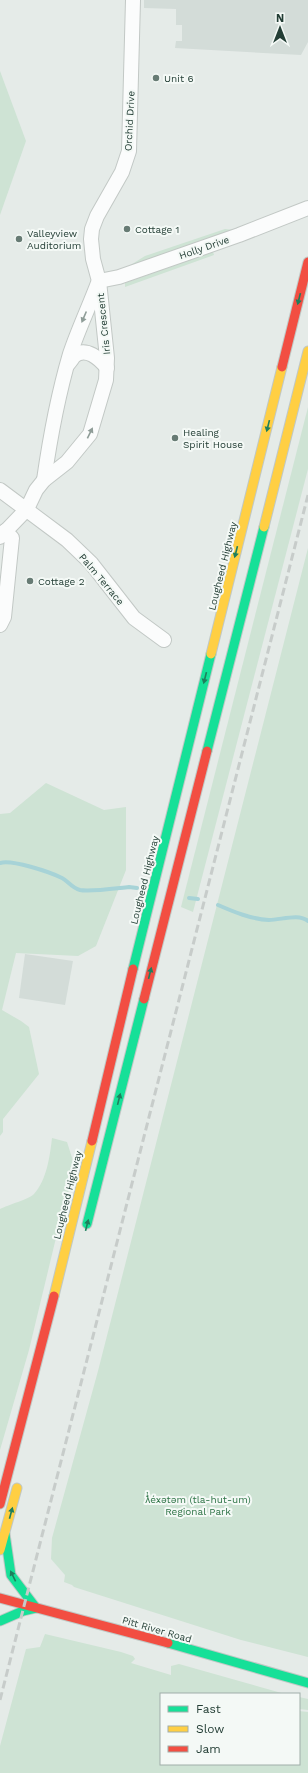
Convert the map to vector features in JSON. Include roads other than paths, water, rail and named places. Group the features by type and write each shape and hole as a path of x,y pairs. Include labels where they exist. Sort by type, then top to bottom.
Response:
{"main road":[{"name":"Lougheed Highway","path":"0,1504 44,1338 308,262"},
{"path":"85,1233 308,351"},
{"path":"0,1550 20,1480"},
{"path":"0,1620 36,1608 11,1576 5,1534"},
{"name":"Pitt River Road","path":"0,1598 308,1684"}],"street":[{"name":"Orchid Drive","path":"99,281 93,259 91,239 92,229 97,216 122,172 129,151 133,0"},
{"name":"Holly Drive","path":"99,281 119,278 239,235 308,208"},
{"name":"Iris Crescent","path":"44,480 50,441 67,364 78,332 99,281"},
{"name":"Iris Crescent","path":"27,509 36,490 44,480 67,462 90,434 102,399 106,380 107,358 99,281"},
{"path":"67,364 75,356 81,353 90,353 100,359 107,368"},
{"path":"50,441 53,451 62,453 77,449"},
{"name":"Palm Terrace","path":"0,490 27,509 72,545 91,563 134,618 164,640"},
{"path":"0,625 4,617 12,538 2,534 27,509"}],"waterway":[{"path":"0,863 5,862 21,864 49,873 62,878 80,890 129,887 137,888"},
{"path":"189,898 198,899"},
{"path":"218,905 249,917 269,920 300,917 308,921"}],"railway":[{"path":"0,1700 308,495"}],"place":[{"name":"Unit 6","path":"156,78"},
{"name":"Cottage 1","path":"127,229"},
{"name":"Valleyview Auditorium","path":"19,239"},
{"name":"Healing Spirit House","path":"175,438"},
{"name":"Cottage 2","path":"30,581"}],"park label":[{"name":"ƛ̓éxətəm (tla-hut-um) Regional Park","path":"198,1504"}]}
